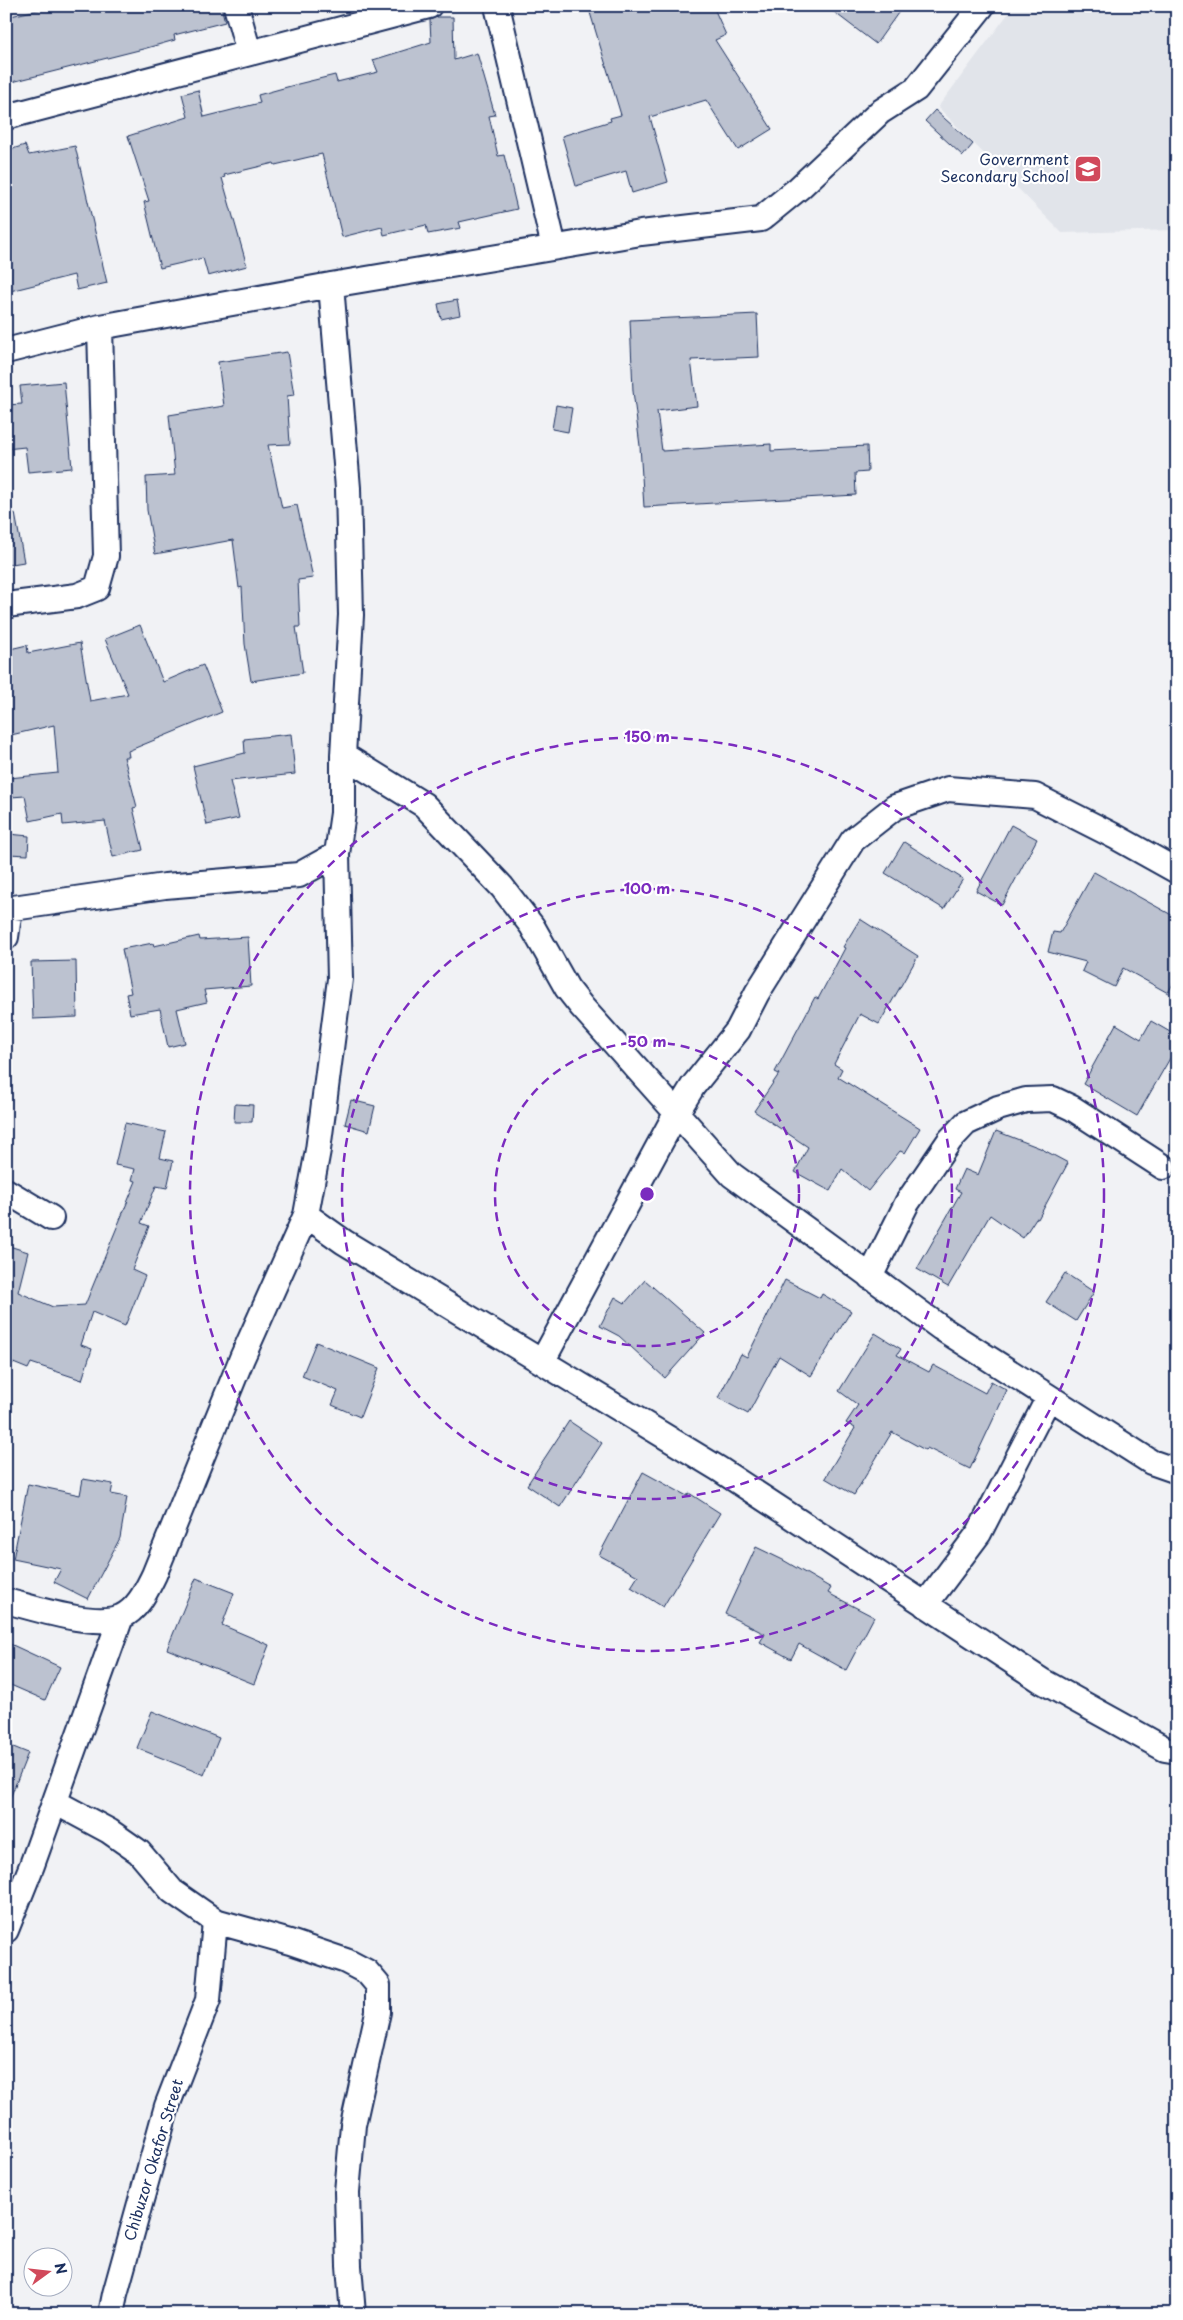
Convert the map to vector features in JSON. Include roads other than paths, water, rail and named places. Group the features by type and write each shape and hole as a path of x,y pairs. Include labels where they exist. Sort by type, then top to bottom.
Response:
{"street":[{"path":"236,6 249,53"},
{"path":"6,118 429,6"},
{"path":"497,6 554,248"},
{"path":"6,351 100,326 331,285 641,233 761,219 799,188 880,112 916,89 982,6"},
{"path":"6,1601 89,1621 121,1617 141,1601 154,1575 242,1358 306,1215 318,1150 340,980 337,854 343,813 343,755 351,615 348,488 331,285"},
{"path":"6,604 77,596 96,588 106,556 100,326"},
{"path":"343,755 424,806 502,887 532,926 567,988 732,1175 941,1328 1151,1462 1177,1471"},
{"path":"542,1362 677,1112 693,1086 738,1030 757,992 853,840 895,807 948,789 1035,796 1116,837 1177,871"},
{"path":"6,937 8,909 165,886 299,875 337,854"},
{"path":"870,1277 907,1203 950,1140 966,1123 998,1108 1026,1100 1053,1100 1072,1108 1163,1167"},
{"path":"6,1192 51,1218"},
{"path":"306,1215 344,1242 719,1469 1042,1682 1165,1749 1177,1751"},
{"path":"925,1605 979,1533 1049,1397"},
{"path":"6,1930 55,1802 121,1617"},
{"path":"55,1802 109,1831 139,1852 172,1892 216,1921 290,1942 346,1962 367,1972 378,1986 378,2012 353,2125 347,2192 349,2266 354,2314"},
{"name":"Chibuzor Okafor Street","path":"111,2314 167,2106 208,2000 216,1921"}],"place":[{"name":"Government Secondary School","path":"1088,169"}]}
